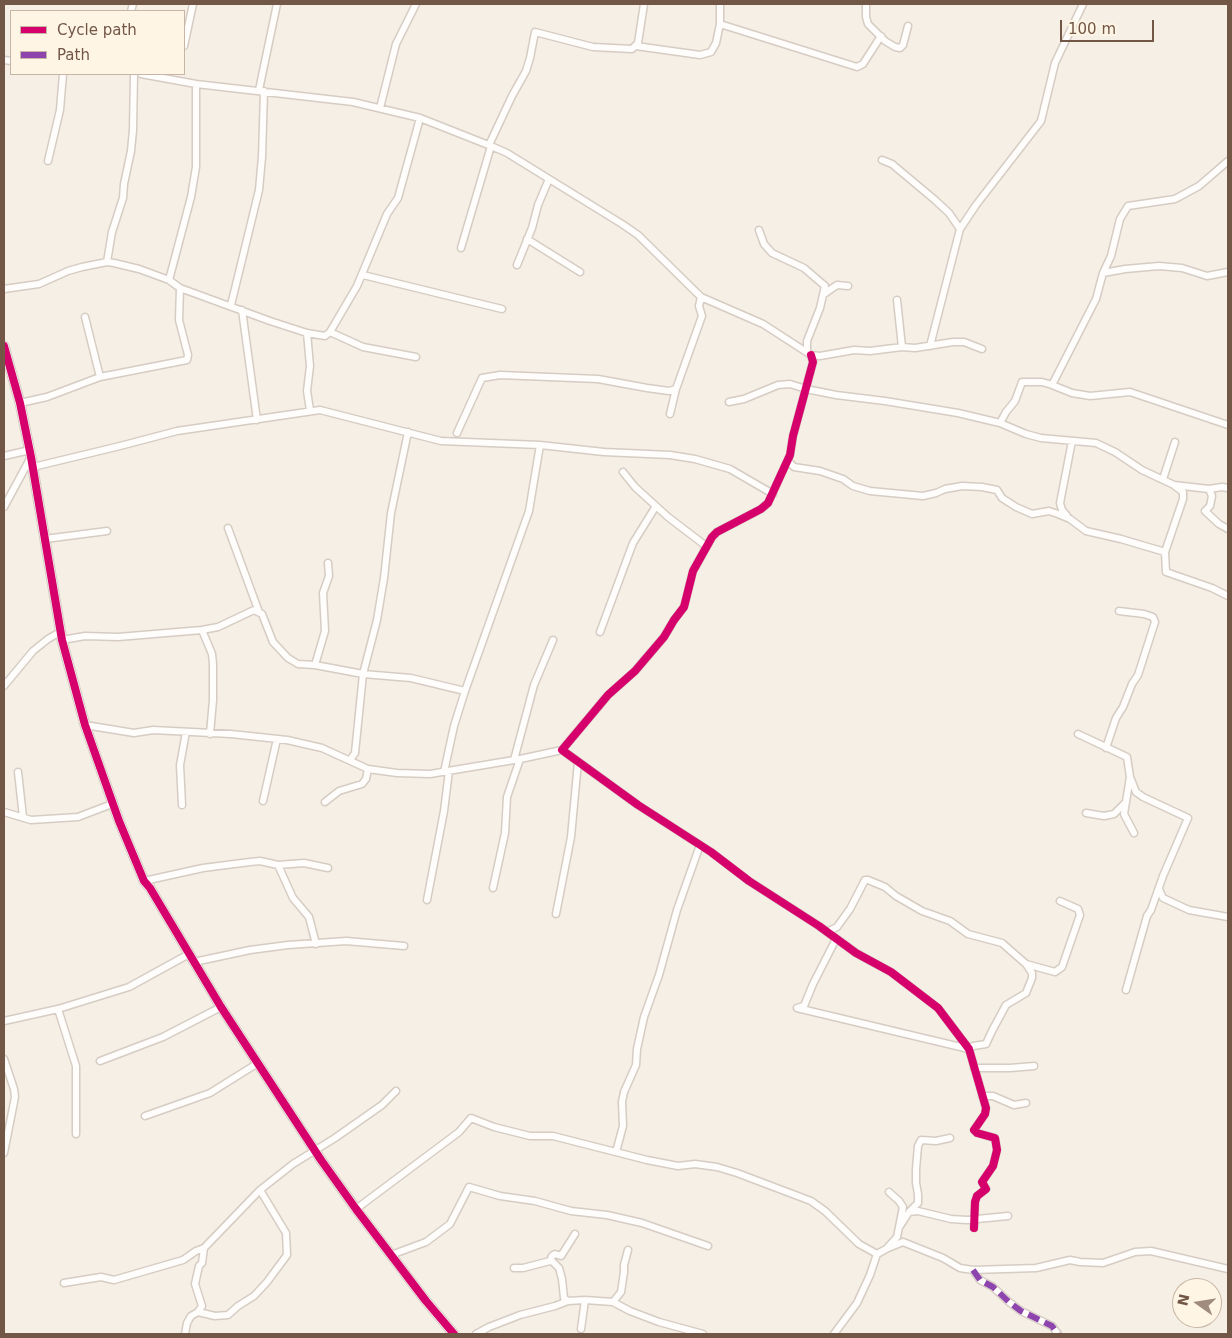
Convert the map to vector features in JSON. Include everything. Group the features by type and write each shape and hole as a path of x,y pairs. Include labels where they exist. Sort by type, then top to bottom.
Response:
{"street":[{"path":"185,41 193,4"},
{"path":"230,305 259,190 262,157 261,90 277,4"},
{"path":"380,108 396,44 416,4"},
{"path":"636,46 644,4"},
{"path":"461,248 490,146 512,96 526,71 535,32 592,48 628,50 636,46 700,55 710,52 716,43 720,24 720,4"},
{"path":"866,4 868,24 890,44 900,48 908,26"},
{"path":"930,346 960,229 976,205 1041,121 1055,64 1083,4"},
{"path":"720,24 857,67 863,64 880,36"},
{"path":"48,161 60,110 63,75"},
{"path":"107,262 112,232 123,198 131,150 134,75"},
{"path":"157,75 182,77 196,84 335,99 380,108 420,118 507,153 638,235 701,297 763,324 809,353 820,356 854,350 870,351 902,347 915,348 959,342 982,349"},
{"path":"169,280 191,197 196,167 196,84"},
{"path":"4,289 39,284 68,271 107,262 132,267 169,280 180,288 307,333 325,336 330,332 363,275 387,214 398,198 420,118"},
{"path":"882,160 892,164 935,200 949,213 960,229"},
{"path":"1052,385 1096,299 1103,273 1111,256 1120,219 1128,206 1175,199 1199,186 1228,161"},
{"path":"517,264 549,179"},
{"path":"759,230 764,244 772,253 804,268 825,286 824,294 807,341 813,362"},
{"path":"527,240 580,272"},
{"path":"1103,273 1160,266 1182,268 1207,276 1228,272"},
{"path":"363,275 502,309"},
{"path":"824,294 837,284 848,286"},
{"path":"20,403 47,396 100,377 187,360 188,355 179,320 180,288"},
{"path":"670,414 676,389 702,316 699,306 701,297"},
{"path":"898,300 902,347"},
{"path":"242,310 256,420"},
{"path":"85,317 100,377"},
{"path":"330,332 363,347 416,357"},
{"path":"307,333 310,366 307,391 310,410"},
{"path":"4,346 20,403 33,467 61,636 85,725 112,804 144,881 221,1007 315,1151 356,1209 426,1301 454,1334"},
{"path":"85,725 134,733 153,730 231,734 277,739 322,748 368,769 397,773 430,774 517,760 562,750 608,695 636,671 664,637 684,607 693,571 706,546 717,532 761,510 768,503 788,461 813,362 820,356"},
{"path":"457,433 482,378 500,375 598,379 669,391 676,389"},
{"path":"1000,423 1015,401 1022,382 1042,382 1072,393 1090,396 1130,392 1228,424"},
{"path":"729,402 744,400 778,385 790,384 806,389 958,412 1000,423 1041,438 1096,443 1115,452 1142,470 1174,485 1182,492 1184,499 1165,552 1166,572 1212,588 1228,596"},
{"path":"33,467 177,431 320,410 441,442 540,444 604,452 670,455 695,459 730,470 772,494"},
{"path":"350,760 355,753 363,674 377,620 391,513 408,432"},
{"path":"1072,441 1060,503 1062,510 1086,531 1165,552"},
{"path":"1163,479 1175,442"},
{"path":"426,900 444,810 447,771 454,726 529,511 540,444"},
{"path":"4,456 30,453"},
{"path":"4,507 30,453"},
{"path":"788,461 794,467 820,471 870,491 923,496 945,489 972,486 982,487 997,490 1002,498 1032,514 1049,511 1070,518"},
{"path":"623,472 635,487 673,522 706,546"},
{"path":"1174,485 1209,489 1228,488"},
{"path":"1209,489 1212,496 1210,506 1205,511 1219,524 1228,529"},
{"path":"600,632 633,543 656,506"},
{"path":"228,528 259,612 262,614 270,636 279,649 298,664 363,674 410,678 465,691"},
{"path":"45,538 107,531"},
{"path":"315,666 324,631 323,594 328,582 328,563"},
{"path":"4,686 33,651 48,638 61,636 118,637 202,630 218,627 254,610 259,612"},
{"path":"1106,748 1116,718 1138,675 1155,622 1153,617 1144,614 1119,611"},
{"path":"202,630 212,654 213,664 213,700 210,734"},
{"path":"493,888 505,833 508,797 534,685 553,640"},
{"path":"182,805 180,765 186,732"},
{"path":"1078,734 1127,757 1130,777 1136,792 1188,818 1162,876 1147,916 1126,990"},
{"path":"263,801 277,739"},
{"path":"562,750 638,805 700,845 749,882 856,953 892,972 938,1008 969,1049 986,1108 985,1114 974,1130 995,1138 997,1150 993,1166 982,1182 986,1189 976,1196 974,1228"},
{"path":"556,914 572,837 578,762"},
{"path":"325,802 339,791 362,784 366,779 368,769"},
{"path":"18,772 23,817"},
{"path":"1130,777 1124,814 1134,833"},
{"path":"1086,813 1104,816 1114,814 1126,802"},
{"path":"4,812 31,820 78,817 112,804"},
{"path":"616,1152 623,1126 622,1102 624,1092 636,1065 637,1049 644,1017 660,975 677,910 700,845"},
{"path":"144,881 203,868 260,861 278,865 304,863 328,868"},
{"path":"278,865 293,898 309,917 316,944"},
{"path":"827,932 837,927 850,909 865,880 868,880 885,887 896,896 922,911 950,921 968,934 1002,943 1026,964 1032,973 1032,978 1026,993 1006,1005 986,1044 973,1046 969,1049 797,1008 804,1006 836,939"},
{"path":"1159,888 1163,898 1189,910 1228,917"},
{"path":"1026,964 1055,972 1062,967 1080,916 1078,909 1060,901"},
{"path":"194,962 250,950 288,945 346,941 404,946"},
{"path":"4,1021 58,1009 129,986 189,954"},
{"path":"100,1061 163,1037 221,1007"},
{"path":"58,1009 76,1066 76,1134"},
{"path":"4,1059 15,1097 4,1153"},
{"path":"145,1116 210,1093 258,1064"},
{"path":"974,1068 1034,1066"},
{"path":"64,1283 101,1277 114,1280 184,1260 196,1251 204,1248 260,1190 294,1164 382,1105 396,1091"},
{"path":"982,1096 993,1096 1014,1105 1026,1103"},
{"path":"356,1209 459,1132 471,1118 494,1127 530,1136 553,1136 678,1166 695,1164 717,1167 811,1201 825,1210 859,1244 877,1254"},
{"path":"900,1226 909,1212 918,1203 916,1183 918,1146 921,1140 936,1141 950,1138"},
{"path":"391,1254 426,1242 450,1224 469,1186 500,1196 535,1201 571,1211 607,1215 656,1227 708,1246"},
{"path":"198,1312 214,1316 228,1316 238,1306 254,1296 287,1255 286,1233 260,1190"},
{"path":"888,1192 900,1201 904,1207 897,1237 888,1248"},
{"path":"909,1212 918,1210 951,1219 975,1220 1008,1216"},
{"path":"557,1265 575,1234"},
{"path":"834,1334 860,1298 877,1254 903,1242 943,1258 960,1268 974,1270 1036,1268 1070,1260 1103,1263 1135,1252 1151,1251 1228,1269"},
{"path":"185,1334 187,1323 191,1316 198,1312 202,1306 196,1290 195,1279 199,1266 202,1263 204,1248"},
{"path":"613,1302 621,1292 628,1250"},
{"path":"550,1261 555,1254 561,1256"},
{"path":"514,1268 523,1268 550,1261 557,1265 562,1279 564,1298 568,1301"},
{"path":"974,1270 980,1280 993,1287 1021,1311 1052,1326 1058,1334"},
{"path":"581,1329 585,1300"},
{"path":"476,1334 520,1315 568,1301 585,1300 613,1302 659,1322 703,1334"}],"marked path":[{"path":"973,1270 980,1280 993,1287 1009,1302 1021,1311 1052,1326 1058,1334"}],"cycle path":[{"path":"4,346 20,403 31,457 62,640 85,725 119,821 144,881 221,1007 321,1160 426,1301 454,1334"},
{"path":"811,355 813,362 793,436 790,455 768,503 761,509 717,532 712,537 693,571 684,607 664,637 635,671 608,695 562,750 638,805 711,852 749,881 819,926 856,953 891,972 938,1008 969,1049 986,1108 985,1114 974,1130 977,1133 995,1138 997,1150 993,1166 982,1182 986,1189 977,1196 975,1202 974,1228"}]}
